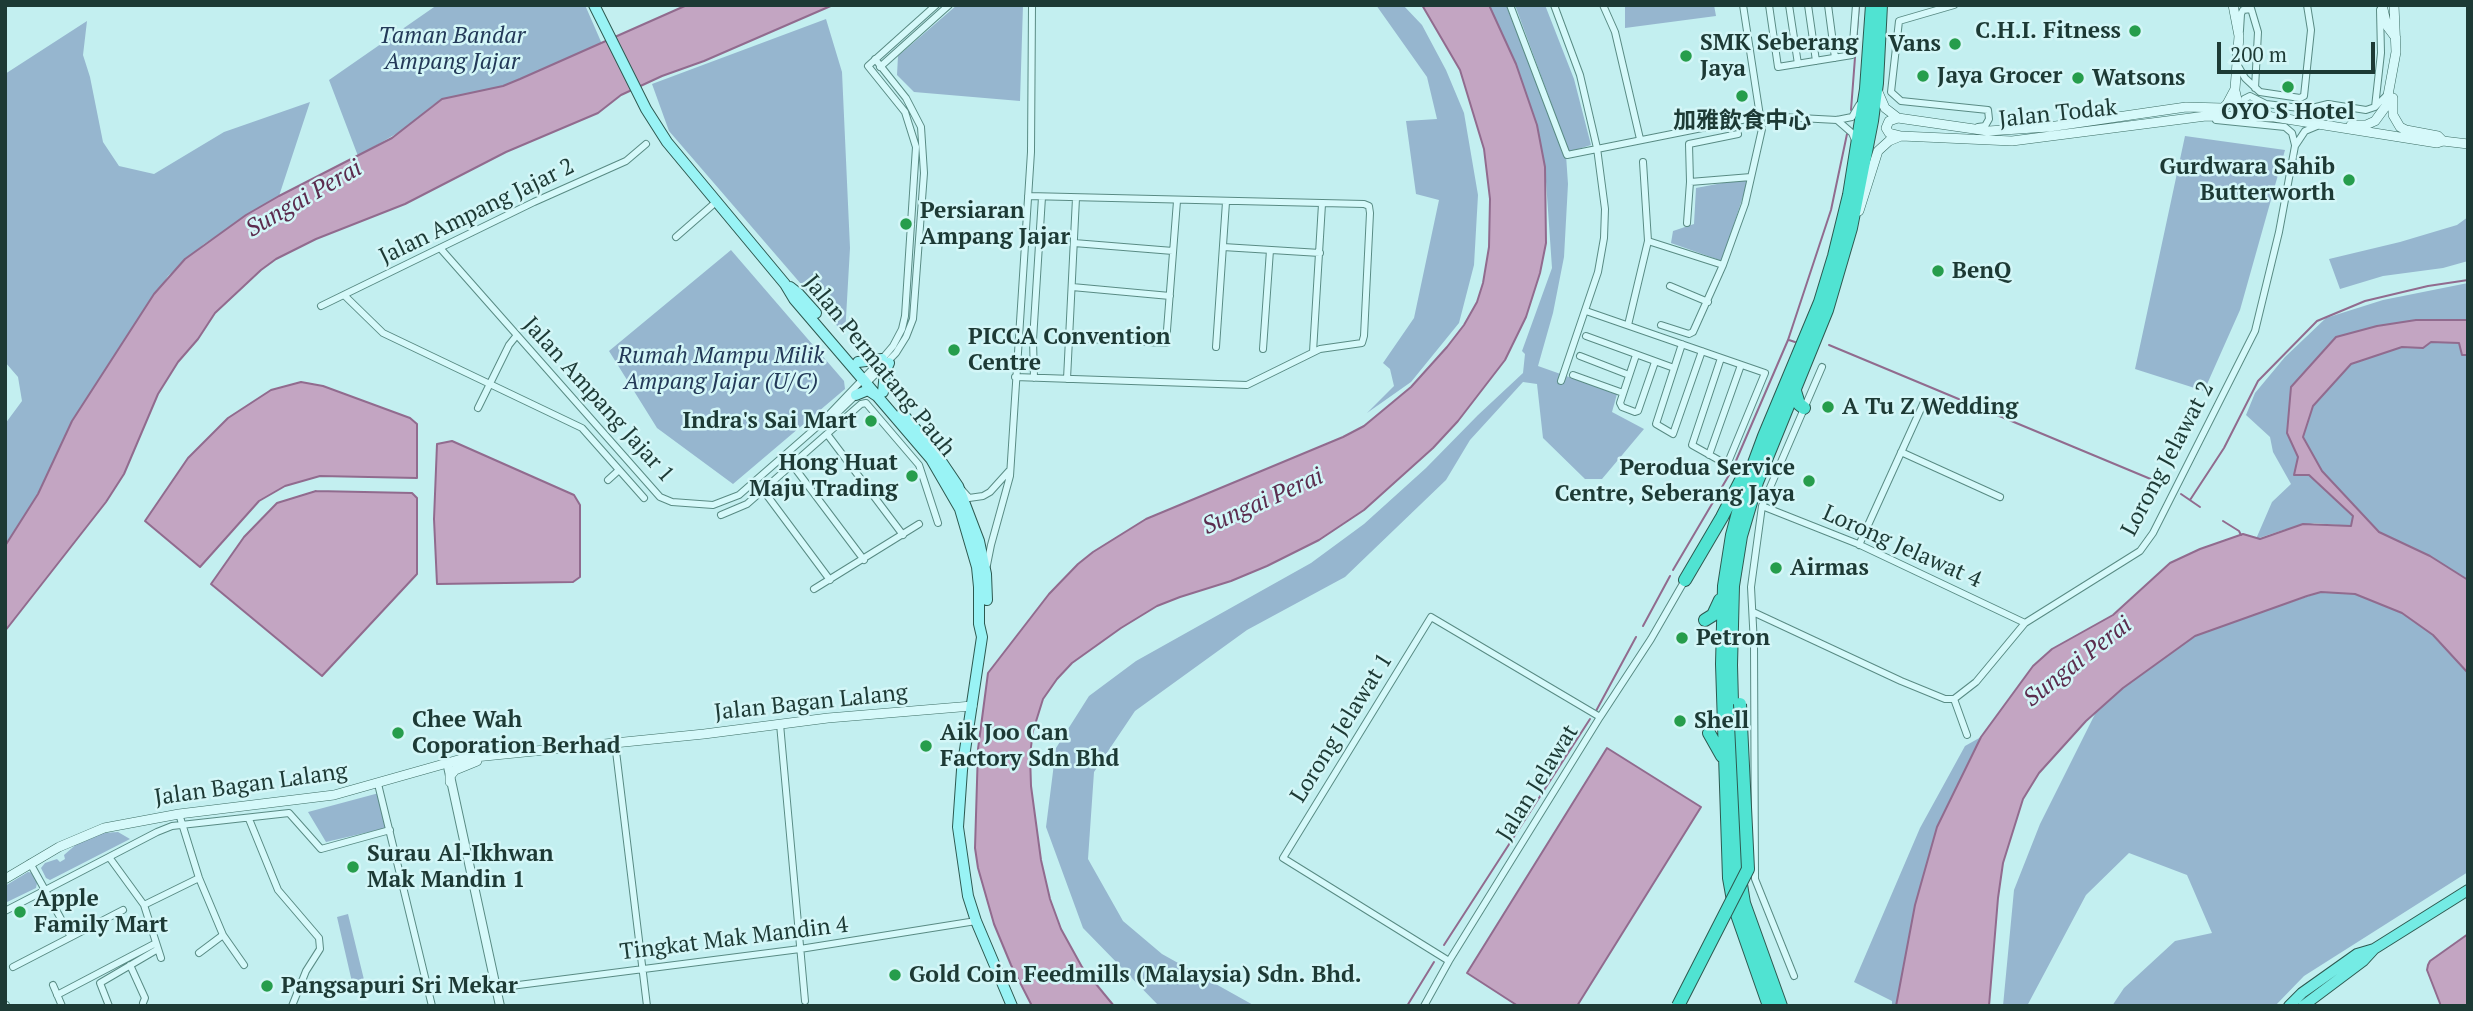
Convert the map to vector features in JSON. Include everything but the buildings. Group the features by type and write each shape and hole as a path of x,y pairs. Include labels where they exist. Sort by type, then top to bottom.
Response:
{"highway":[{"path":"1782,1006 1734,906 1729,878 1722,664 1732,535 1744,490 1764,436 1820,302 1846,207 1857,145 1872,86 1872,5"},
{"path":"1705,620 1713,615 1729,586 1748,508 1768,452 1796,391 1827,310 1851,228 1867,152 1881,5"},
{"path":"1796,391 1799,404 1804,408"},
{"path":"1685,580 1722,517 1764,436"},
{"path":"1678,1006 1748,869 1741,704 1729,586"},
{"path":"1729,586 1736,853 1744,903 1769,1006"},
{"path":"1709,733 1724,759"},
{"path":"2302,1006 2363,961 2374,949 2468,890"},
{"path":"2290,1006 2302,993 2357,954 2374,949"}],"main road":[{"name":"Jalan Permatang Pauh","path":"594,5 662,136 785,284 794,299 881,395 931,459 960,509 976,568 982,637 962,770 958,827 964,876 976,921 1012,1006"},
{"path":"2233,5 2239,36 2235,101 2242,110 2274,117"},
{"path":"2381,5 2387,26 2397,39"},
{"path":"2394,5 2397,39 2392,107 2396,121 2406,130 2438,136 2443,141"},
{"path":"2329,125 2366,125 2379,118 2386,106 2395,65"},
{"path":"1872,86 1882,104 1898,118 1887,122 1886,128 1889,133 1902,136"},
{"name":"Jalan Todak","path":"1898,118 2008,131 2186,107 2225,107 2235,89"},
{"path":"2063,134 2107,124 2113,117"},
{"name":"Jalan Todak","path":"1902,136 2012,141 2187,117 2274,117 2329,125"},
{"path":"2329,125 2437,143 2443,141 2468,144"},
{"path":"1851,228 1865,197 1878,151 1888,141 1902,136"},
{"path":"857,396 858,381 864,374 886,361"},
{"path":"881,395 886,361"},
{"path":"857,396 868,390 881,395 933,449 958,486 979,541 986,574 987,606 982,637"},
{"name":"Jalan Bagan Lalang","path":"5,879 92,831 179,814 334,795 447,762 871,713 972,706"},
{"path":"450,782 452,773 459,767 492,755"}],"street":[{"path":"886,361 905,316 916,147 905,112 868,65 936,5"},
{"path":"874,72 949,5"},
{"path":"986,574 1010,476 1033,110 1032,5"},
{"path":"1510,5 1567,155 1762,116 1837,120 1852,117 1872,86"},
{"path":"1554,5 1580,75 1597,148 1605,209 1604,238 1598,272 1562,381"},
{"path":"1603,5 1615,32 1640,139"},
{"path":"1661,325 1692,333 1724,265 1745,204 1760,138 1762,116 1743,5"},
{"path":"1769,5 1778,67 1852,55 1856,5"},
{"path":"1789,5 1798,64"},
{"path":"1808,5 1816,61"},
{"path":"1828,5 1835,58"},
{"path":"1954,5 1899,20 1891,92 1900,101 1988,110 1990,119 1985,125 1965,128"},
{"path":"2237,63 2245,78 2260,92 2304,96 2311,30 2306,5"},
{"path":"2375,107 2381,53 2381,5"},
{"path":"2239,36 2241,14 2243,10 2251,7 2258,32 2255,88"},
{"path":"864,374 886,361 906,337 913,319 924,147 921,127 915,113 895,82 875,59"},
{"path":"2274,117 2246,106 2244,99 2250,96 2266,104 2308,109 2328,104 2366,110 2375,107 2388,94"},
{"path":"2187,117 2285,127 2292,133 2295,146"},
{"path":"1837,120 1852,133 1857,145"},
{"path":"2295,146 2310,127 2329,125"},
{"path":"1687,223 1690,143 1738,134"},
{"name":"Jalan Ampang Jajar 2","path":"321,306 534,202 626,161 646,144"},
{"name":"Lorong Jelawat 2","path":"1954,699 1976,682 2025,624 2140,551 2153,533 2255,331 2279,232 2295,146"},
{"path":"1628,325 1648,241 1643,162"},
{"path":"1690,182 1751,177"},
{"path":"1015,377 1247,385 1313,352 1327,347 1362,343 1368,275 1370,213 1368,206 1364,204 1028,196"},
{"path":"1034,378 1033,340 1042,197"},
{"path":"1067,379 1076,198"},
{"path":"1069,338 1166,343 1177,201"},
{"path":"676,237 716,202"},
{"path":"1216,347 1226,202"},
{"path":"1313,352 1322,204"},
{"path":"1648,241 1724,265"},
{"path":"1074,243 1173,251"},
{"path":"1223,247 1320,253"},
{"name":"Jalan Ampang Jajar 1","path":"440,248 655,492 665,500 713,505 739,495 819,425 857,396 864,374"},
{"path":"1263,349 1270,250"},
{"path":"1670,286 1708,302"},
{"path":"1072,287 1170,296"},
{"path":"344,295 383,333 582,428 644,498"},
{"path":"1586,311 1765,373 1727,463 1692,445 1721,358"},
{"path":"478,408 517,335"},
{"path":"1586,337 1674,369"},
{"path":"1682,344 1656,424 1673,434 1702,351"},
{"path":"1636,355 1620,403 1622,407 1635,412 1638,411 1655,362"},
{"path":"1580,356 1629,375"},
{"path":"1709,456 1741,365"},
{"path":"1794,976 1755,878 1751,587 1762,506 1822,368"},
{"path":"1573,375 1623,393"},
{"path":"721,515 747,504 827,434 857,396 868,404 919,465 938,523"},
{"path":"1859,545 1924,402"},
{"path":"827,434 903,534"},
{"path":"1901,452 2000,497"},
{"path":"785,455 864,560"},
{"path":"608,480 619,470"},
{"path":"958,486 969,498 976,499 990,492 1009,471"},
{"path":"763,490 830,580"},
{"name":"Lorong Jelawat 4","path":"1762,506 1859,545 2025,624"},
{"path":"814,589 919,524"},
{"name":"Jalan Jelawat","path":"1424,1006 1449,961 1685,580"},
{"path":"1753,612 1902,681 1945,699 1954,699 1967,735"},
{"name":"Lorong Jelawat 1","path":"1449,961 1283,858 1431,617 1600,717"},
{"path":"780,723 805,1001"},
{"path":"615,743 647,1006"},
{"path":"447,762 500,1006"},
{"path":"378,784 432,1006"},
{"name":"Jalan Bagan Lalang","path":"5,911 157,832 181,825 289,813 321,849 390,830"},
{"path":"179,814 199,878 223,935 244,965"},
{"path":"249,818 278,890 319,939 320,949 306,971 292,1006"},
{"path":"109,856 144,905 161,958"},
{"path":"30,863 71,937"},
{"path":"144,905 199,878"},
{"path":"13,967 123,910"},
{"name":"Tingkat Mak Mandin 4","path":"495,988 800,949 976,921"},
{"path":"199,953 223,935"},
{"path":"108,1006 100,983 157,946"},
{"path":"57,995 157,946"},
{"path":"130,965 145,998 143,1003"},
{"path":"53,985 62,1006"}],"green space":[{"name":"Taman Bandar Ampang Jajar","path":"437,5 585,5 602,44 503,86 433,105 406,128 358,156 329,80"},
{"path":"957,5 1023,5 1020,101 914,92 897,75 898,56"},
{"path":"1376,5 1403,5 1422,25 1446,70 1464,113 1478,195 1474,265 1459,323 1411,382 1367,413 1394,386 1390,369 1383,363 1414,318 1439,200 1416,194 1406,121 1437,119 1427,77"},
{"path":"1489,5 1506,5 1566,155 1568,184 1564,257 1553,313 1538,366 1617,394 1612,412 1644,429 1602,479 1585,479 1543,438 1537,384 1523,382 1470,440 1446,480 1345,577 1247,630 1135,711 1094,772 1088,859 1123,921 1162,954 1255,1006 1159,1006 1083,928 1046,827 1056,748 1089,696 1136,661 1311,563 1364,524 1523,373 1525,354 1522,351 1552,268 1545,167 1537,125 1516,64"},
{"path":"1515,5 1545,5 1574,79 1591,145 1569,152"},
{"path":"1625,5 1714,5 1716,16 1625,28"},
{"path":"826,19 842,72 850,248 845,335 669,131 652,84"},
{"path":"87,21 83,55 103,142 119,166 154,174 224,132 310,102 279,196 204,244 168,276 72,421 38,494 5,546 5,424 22,401 18,377 5,362 5,74"},
{"path":"2185,136 2285,150 2240,310 2204,391 2135,369"},
{"path":"1749,178 1722,261 1671,243 1673,231 1694,224 1696,188"},
{"path":"2468,217 2468,261 2443,268 2383,276 2340,289 2329,259 2457,225"},
{"name":"Rumah Mampu Milik Ampang Jajar (U/C)","path":"731,250 844,381 845,389 733,484 657,428 609,351"},
{"path":"2468,283 2468,320 2416,320 2377,326 2336,337 2291,387 2287,432 2309,475 2353,516 2351,526 2314,523 2256,539 2272,502 2291,484 2273,452 2270,437 2246,415 2255,393 2285,357 2326,318 2383,300"},
{"path":"2431,342 2460,343 2462,354 2468,355 2468,580 2430,556 2379,532 2322,471 2303,437 2313,406 2351,364 2402,346 2423,348"},
{"path":"2321,592 2355,594 2402,613 2433,635 2468,673 2468,872 2304,976 2275,1006 2112,1006 2124,988 2175,941 2212,933 2187,875 2129,853 2086,895 2027,1006 2003,1006 2014,890 2040,824 2096,712 2123,688 2195,636"},
{"path":"1981,737 1937,827 1915,905 1896,1006 1892,1006 1892,1001 1854,982 1920,828 1965,746"},
{"path":"379,793 386,828 326,842 308,812"},
{"path":"118,832 130,839 50,880 46,878 41,868 45,863 65,859 64,855 79,842 102,833"},
{"path":"28,872 33,873 36,888 5,903 5,886"},
{"path":"348,914 367,992 355,995 337,917"}],"water":[{"name":"Sungai Perai","path":"687,5 833,5 704,61 662,76 621,95 598,113 506,152 405,204 316,239 276,259 261,270 215,313 198,339 178,362 158,394 124,474 106,502 5,631 5,546 38,494 72,421 154,294 185,259 246,215 392,138 442,99 503,86"},
{"name":"Sungai Perai","path":"1422,5 1489,5 1516,64 1537,125 1545,167 1546,243 1526,317 1505,360 1458,421 1433,448 1364,510 1319,540 1267,566 1157,606 1072,663 1057,679 1043,699 1033,731 1030,755 1031,786 1041,860 1050,899 1061,929 1082,967 1114,1006 1032,1006 994,924 975,848 978,749 988,673 1049,594 1093,552 1146,519 1364,426 1411,387 1464,325 1477,302 1489,247 1490,199 1484,149 1460,70"},
{"name":"Sungai Perai","path":"2416,320 2468,320 2468,355 2462,355 2459,343 2431,342 2423,348 2402,347 2351,364 2313,406 2303,437 2322,471 2379,532 2430,556 2468,580 2468,673 2433,635 2402,613 2355,594 2321,592 2195,636 2123,688 2086,721 2039,773 2023,799 2003,863 1989,1006 1896,1006 1915,905 1937,827 1981,737 2033,666 2052,649 2113,615 2170,563 2200,549 2243,534 2260,539 2303,524 2351,526 2353,516 2309,475 2294,475 2298,457 2287,433 2291,387 2336,337 2377,326"},
{"path":"301,382 323,386 410,418 417,424 417,478 320,476 285,486 259,501 200,567 145,521 188,458 228,418 271,390"},
{"path":"452,441 574,495 580,505 580,577 573,582 437,584 434,519 437,444"},
{"path":"316,491 412,493 417,498 417,574 322,676 211,584 244,537 277,503"},
{"path":"1607,748 1701,807 1577,1006 1518,1006 1467,973"},
{"path":"2468,934 2468,1006 2441,1006 2427,970 2428,965"}],"waterway":[{"path":"1851,110 1859,5"},
{"path":"1673,570 1732,470 1788,340 1831,210 1847,134"},
{"path":"2190,500 2224,448 2258,381 2317,321 2365,301 2428,286 2468,280"},
{"path":"1789,340 1795,342"},
{"path":"1829,345 2165,485"},
{"path":"2181,494 2200,507"},
{"path":"2223,521 2241,535"},
{"path":"1643,626 1670,576"},
{"path":"1596,711 1636,637"},
{"path":"1444,945 1590,719"},
{"path":"1407,1006 1434,962"}],"place":[{"name":"C.H.I. Fitness","path":"2135,31"},
{"name":"Vans","path":"1955,44"},
{"name":"SMK Seberang Jaya","path":"1686,56"},
{"name":"Jaya Grocer","path":"1923,76"},
{"name":"Watsons","path":"2078,78"},
{"name":"OYO S Hotel","path":"2288,87"},
{"name":"加雅飲食中心","path":"1742,96"},
{"name":"Gurdwara Sahib Butterworth","path":"2349,180"},
{"name":"Persiaran Ampang Jajar","path":"906,224"},
{"name":"BenQ","path":"1938,271"},
{"name":"PICCA Convention Centre","path":"954,350"},
{"name":"A Tu Z Wedding","path":"1828,407"},
{"name":"Indra's Sai Mart","path":"871,421"},
{"name":"Hong Huat Maju Trading","path":"912,476"},
{"name":"Perodua Service Centre, Seberang Jaya","path":"1809,481"},
{"name":"Airmas","path":"1776,568"},
{"name":"Petron","path":"1682,638"},
{"name":"Shell","path":"1680,721"},
{"name":"Chee Wah Coporation Berhad","path":"398,733"},
{"name":"Aik Joo Can Factory Sdn Bhd","path":"926,746"},
{"name":"Surau Al-Ikhwan Mak Mandin 1","path":"353,867"},
{"name":"Apple Family Mart","path":"20,912"},
{"name":"Gold Coin Feedmills (Malaysia) Sdn. Bhd.","path":"895,975"},
{"name":"Pangsapuri Sri Mekar","path":"267,986"}]}
